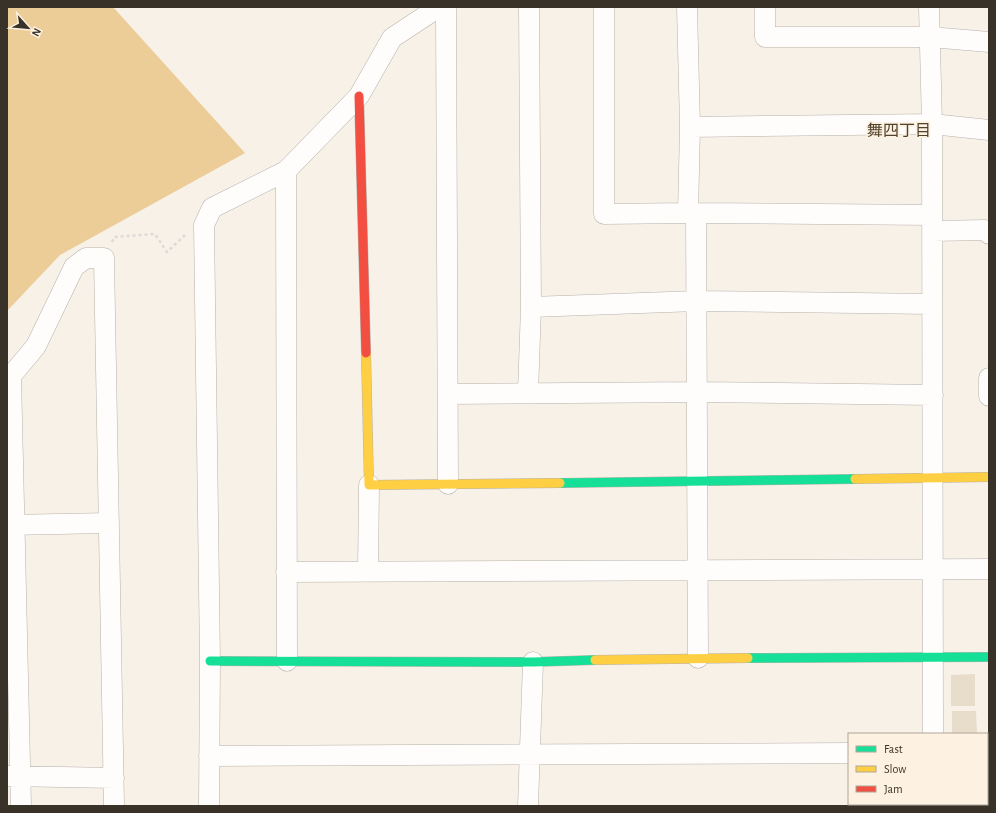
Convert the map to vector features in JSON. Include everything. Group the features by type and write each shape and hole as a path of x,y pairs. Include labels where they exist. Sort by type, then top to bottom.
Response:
{"street":[{"path":"209,806 210,661 204,225 212,208 286,171 359,96 392,38 439,7"},
{"path":"446,7 448,484"},
{"path":"528,393 531,306 529,7"},
{"path":"604,7 604,214 692,213 932,223 985,230 989,234"},
{"path":"687,7 692,213 697,301 698,658"},
{"path":"765,7 764,37 930,36 989,42"},
{"path":"929,7 932,124 934,733"},
{"path":"359,96 369,485 368,571"},
{"path":"690,128 932,124 989,130"},
{"path":"286,171 287,661"},
{"path":"20,806 14,776 9,377 36,346 74,267 86,258 104,258 114,806"},
{"path":"531,306 697,301 932,304"},
{"path":"989,378 989,396"},
{"path":"448,394 698,392 933,395"},
{"path":"369,485 698,482 989,477"},
{"path":"11,525 109,523"},
{"path":"286,572 989,569"},
{"path":"210,661 533,662 698,658 989,657"},
{"path":"528,806 533,662"},
{"path":"210,756 530,753 848,753"},
{"path":"14,776 114,778"}],"path":[{"path":"104,258 114,237 154,234 167,252 195,226 204,225"}],"shaded area":[{"path":"7,7 113,7 245,153 60,255 7,311"}],"building":[{"path":"975,674 975,706 951,706 951,675"},
{"path":"952,711 976,711 977,733 952,733"}],"traffic: fast":[{"path":"560,483 855,479"},
{"path":"748,658 989,657"},
{"path":"210,661 533,662 595,660"}],"traffic: slow":[{"path":"366,353 369,485 560,483"},
{"path":"855,479 989,477"},
{"path":"595,660 748,658"}],"traffic: jam":[{"path":"359,96 366,353"}],"district":[{"name":"舞四丁目","path":"899,130"}]}
